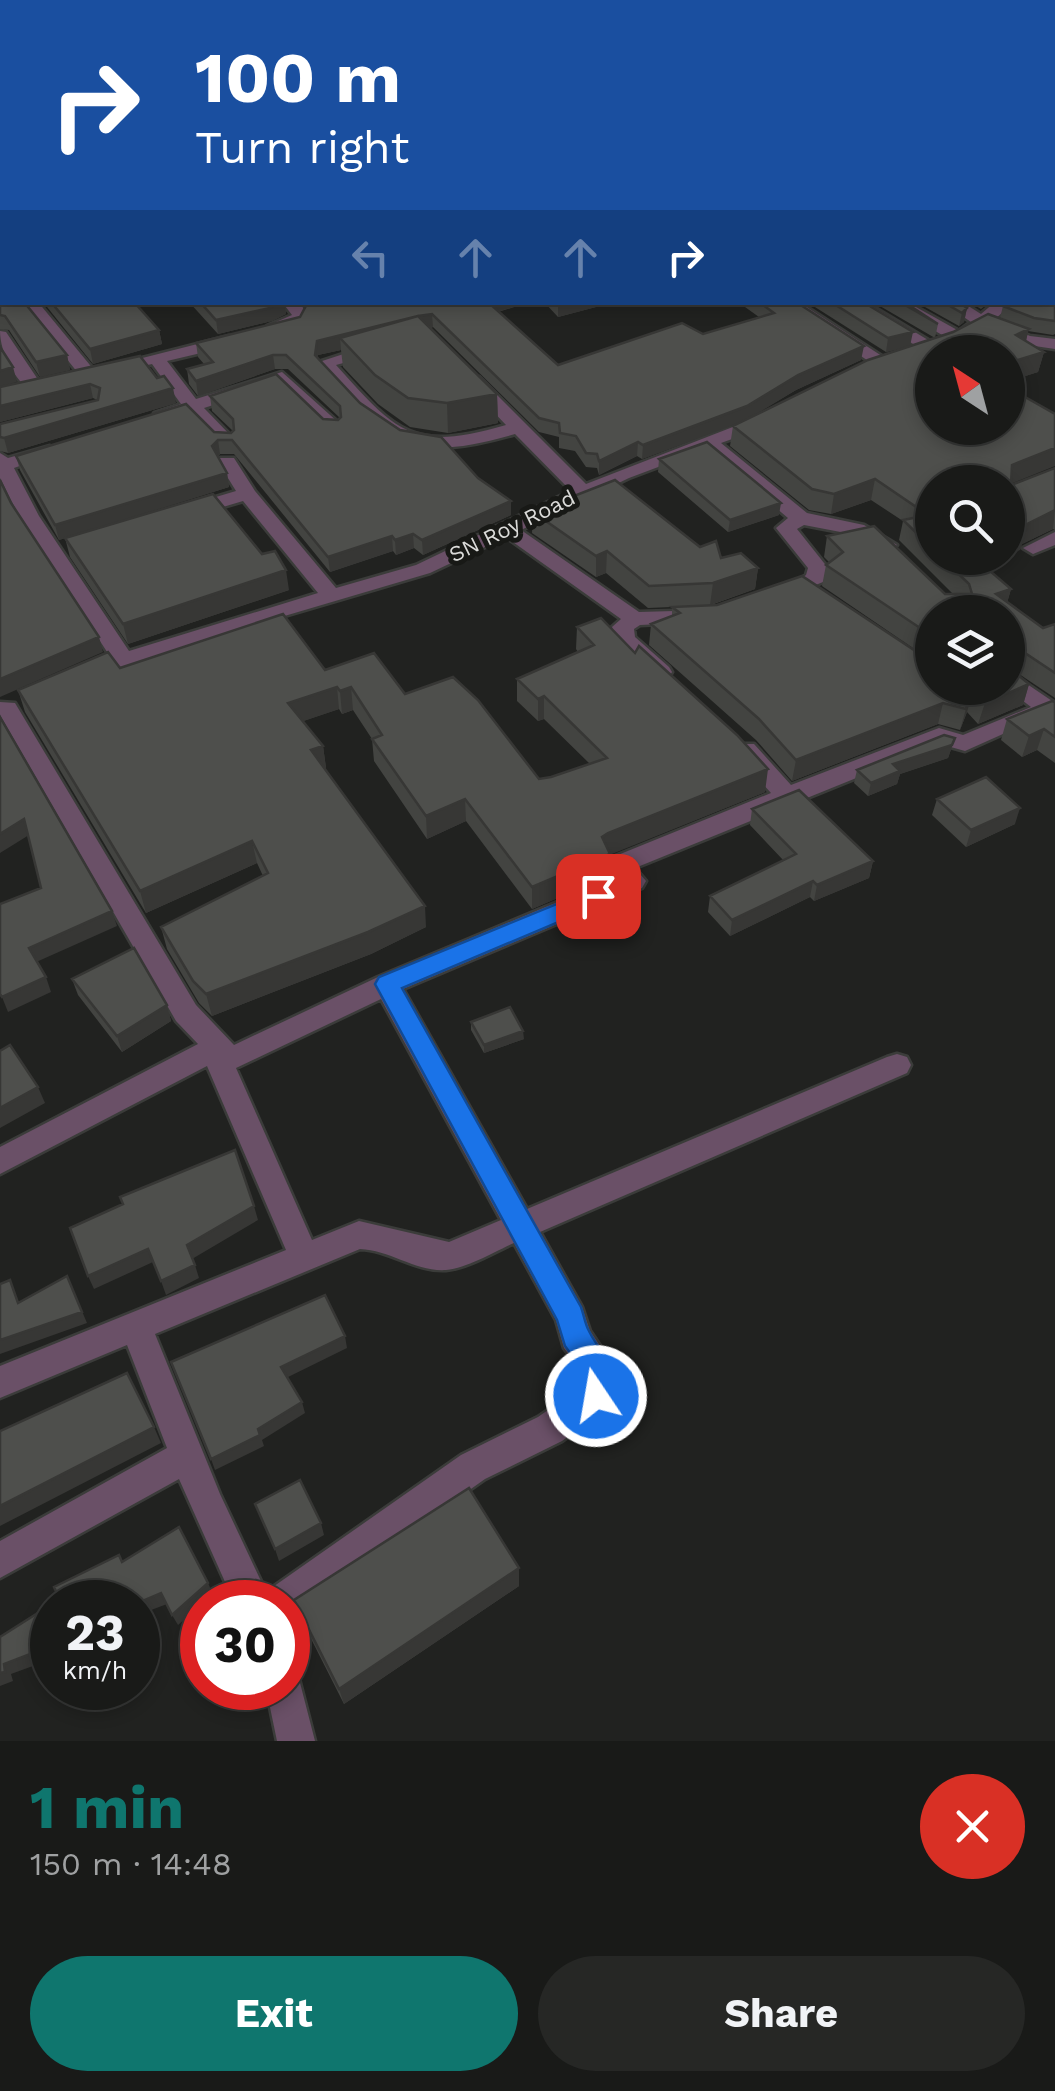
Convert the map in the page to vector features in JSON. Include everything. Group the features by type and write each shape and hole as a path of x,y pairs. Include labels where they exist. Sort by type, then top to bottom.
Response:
{"street":[{"path":"29,305 58,383"},
{"path":"58,383 295,323 300,315 292,305"},
{"path":"793,305 882,362"},
{"path":"857,305 915,341"},
{"path":"900,305 954,335"},
{"path":"954,305 980,322 1037,344 1055,344"},
{"path":"964,335 1002,305"},
{"path":"0,336 58,383"},
{"path":"391,344 325,363 380,424 398,436 412,444 438,447 465,444 519,427"},
{"path":"855,374 882,362 915,355"},
{"path":"156,358 192,406 226,440"},
{"path":"465,374 582,491"},
{"path":"148,421 282,377 333,427"},
{"name":"SN Roy Road","path":"73,680 122,658 422,569 582,491 753,428 787,407"},
{"path":"708,442 801,518 872,535 898,556"},
{"path":"75,445 1,462 61,549 122,658"},
{"path":"227,462 246,494 334,597"},
{"path":"158,520 246,494"},
{"path":"799,591 816,578 818,568 786,528 801,518"},
{"path":"506,528 635,619"},
{"path":"1033,548 1055,538"},
{"path":"672,682 621,633 623,626 635,619 713,615 730,609"},
{"path":"1025,691 1051,711"},
{"path":"10,706 186,1012 230,1059 387,984 633,881 617,865 939,736 966,742 1051,711"},
{"path":"730,736 787,796"},
{"path":"310,1583 473,1467 550,1429 596,1396 602,1372 575,1337 571,1317 387,984"},
{"path":"0,1161 210,1041"},
{"path":"210,1041 305,1258"},
{"path":"0,1382 359,1236 379,1234 427,1258 450,1256 897,1065"},
{"path":"136,1327 242,1580"},
{"path":"0,1560 187,1456"},
{"path":"289,1710 296,1741"}],"building":[{"path":"0,305 26,305 67,355 36,362 5,316 0,315"},
{"path":"53,305 137,305 159,330 90,349"},
{"path":"203,305 275,305 270,308 216,320"},
{"path":"306,305 491,305 558,365 682,323 703,334 774,313 763,305 801,305 864,346 798,375 747,406 643,445 638,442 599,461 597,454 586,453 576,436 560,433 559,423 539,418 432,314 418,316 317,341 315,355 360,403 400,430 441,437 478,478 511,501 422,540 413,534 395,540 392,536 328,557 232,440 218,440 212,446 227,473 55,525 16,456 186,404 214,432 231,433 233,419 210,396 276,374 323,419 338,420 340,406 286,355 273,355 196,381 187,369 213,362 196,343 300,317"},
{"path":"836,305 868,305 913,332 888,338"},
{"path":"948,305 962,305 967,308 962,313"},
{"path":"1055,305 1055,321 1034,318 1003,306"},
{"path":"988,314 1029,329 1016,335 944,335"},
{"path":"418,316 497,394 447,403 408,398 375,375 340,338"},
{"path":"1025,340 1044,352 1025,358"},
{"path":"915,345 915,445 1025,445 1025,397 1055,414 1055,448 1012,465 915,465 915,506 875,479 834,494 812,489 733,426 868,360"},
{"path":"0,347 13,367 0,371"},
{"path":"140,356 157,378 164,376 173,388 0,437 0,424 98,400 100,388 90,384 0,406 0,387"},
{"path":"707,442 781,503 730,520 659,459"},
{"path":"1055,468 1055,510 1027,524 1026,530 1025,480"},
{"path":"0,480 99,637 0,679"},
{"path":"615,480 700,547 716,541 721,558 741,553 758,568 713,583 649,586 607,551 596,556 533,512"},
{"path":"213,494 262,554 275,551 286,570 123,624 65,538"},
{"path":"915,518 915,532 903,520"},
{"path":"874,526 915,565 915,575 925,575 945,594 972,594 960,575 995,575 1011,589 997,595 915,595 915,625 826,565 843,552 827,536"},
{"path":"802,576 915,651 915,705 938,705 796,760 759,719 651,624 680,613 672,607 717,605"},
{"path":"283,614 325,670 374,653 405,694 453,677 478,700 539,779 607,758 544,696 538,699 517,679 594,645 577,627 601,618 635,653 639,646 737,735 768,769 608,833 602,837 610,854 532,887 465,799 426,816 372,739 382,735 351,687 340,691 337,687 288,703 323,746 311,750 425,906 206,994 193,981 161,927 268,873 252,841 140,891 18,690 108,652 120,668"},
{"path":"1025,615 1043,628 1055,624 1055,673 1025,653"},
{"path":"1052,701 1055,737 1044,729 1029,736 1007,719"},
{"path":"0,717 112,911 29,948 46,977 2,997 0,904 41,888 24,819 0,834"},
{"path":"944,735 955,738 952,745 893,764 900,771 871,783 857,770"},
{"path":"986,777 1020,808 971,830 937,799"},
{"path":"799,790 873,861 817,885 813,881 732,920 710,896 796,854 752,809"},
{"path":"134,948 167,1005 117,1036 72,979"},
{"path":"510,1007 523,1031 484,1045 471,1022"},
{"path":"10,1045 38,1087 0,1108 0,1051"},
{"path":"235,1150 254,1206 187,1245 195,1265 161,1281 148,1249 88,1276 70,1228 123,1204 120,1197"},
{"path":"67,1276 82,1312 0,1340 0,1284 10,1280 18,1303"},
{"path":"325,1295 345,1336 281,1367 302,1402 258,1429 260,1435 211,1459 171,1362"},
{"path":"127,1373 154,1427 0,1506 0,1431"},
{"path":"300,1480 321,1523 275,1549 255,1504"},
{"path":"469,1488 519,1568 339,1689 310,1632 310,1590"},
{"path":"179,1527 206,1580 180,1580 180,1608 172,1615 160,1593 160,1580 68,1580 119,1555 122,1562"},
{"path":"30,1618 30,1654 4,1664 5,1672 0,1673 0,1637"}],"route":[{"path":"596,1396 602,1372 575,1337 571,1317 387,984 598,896"}]}
